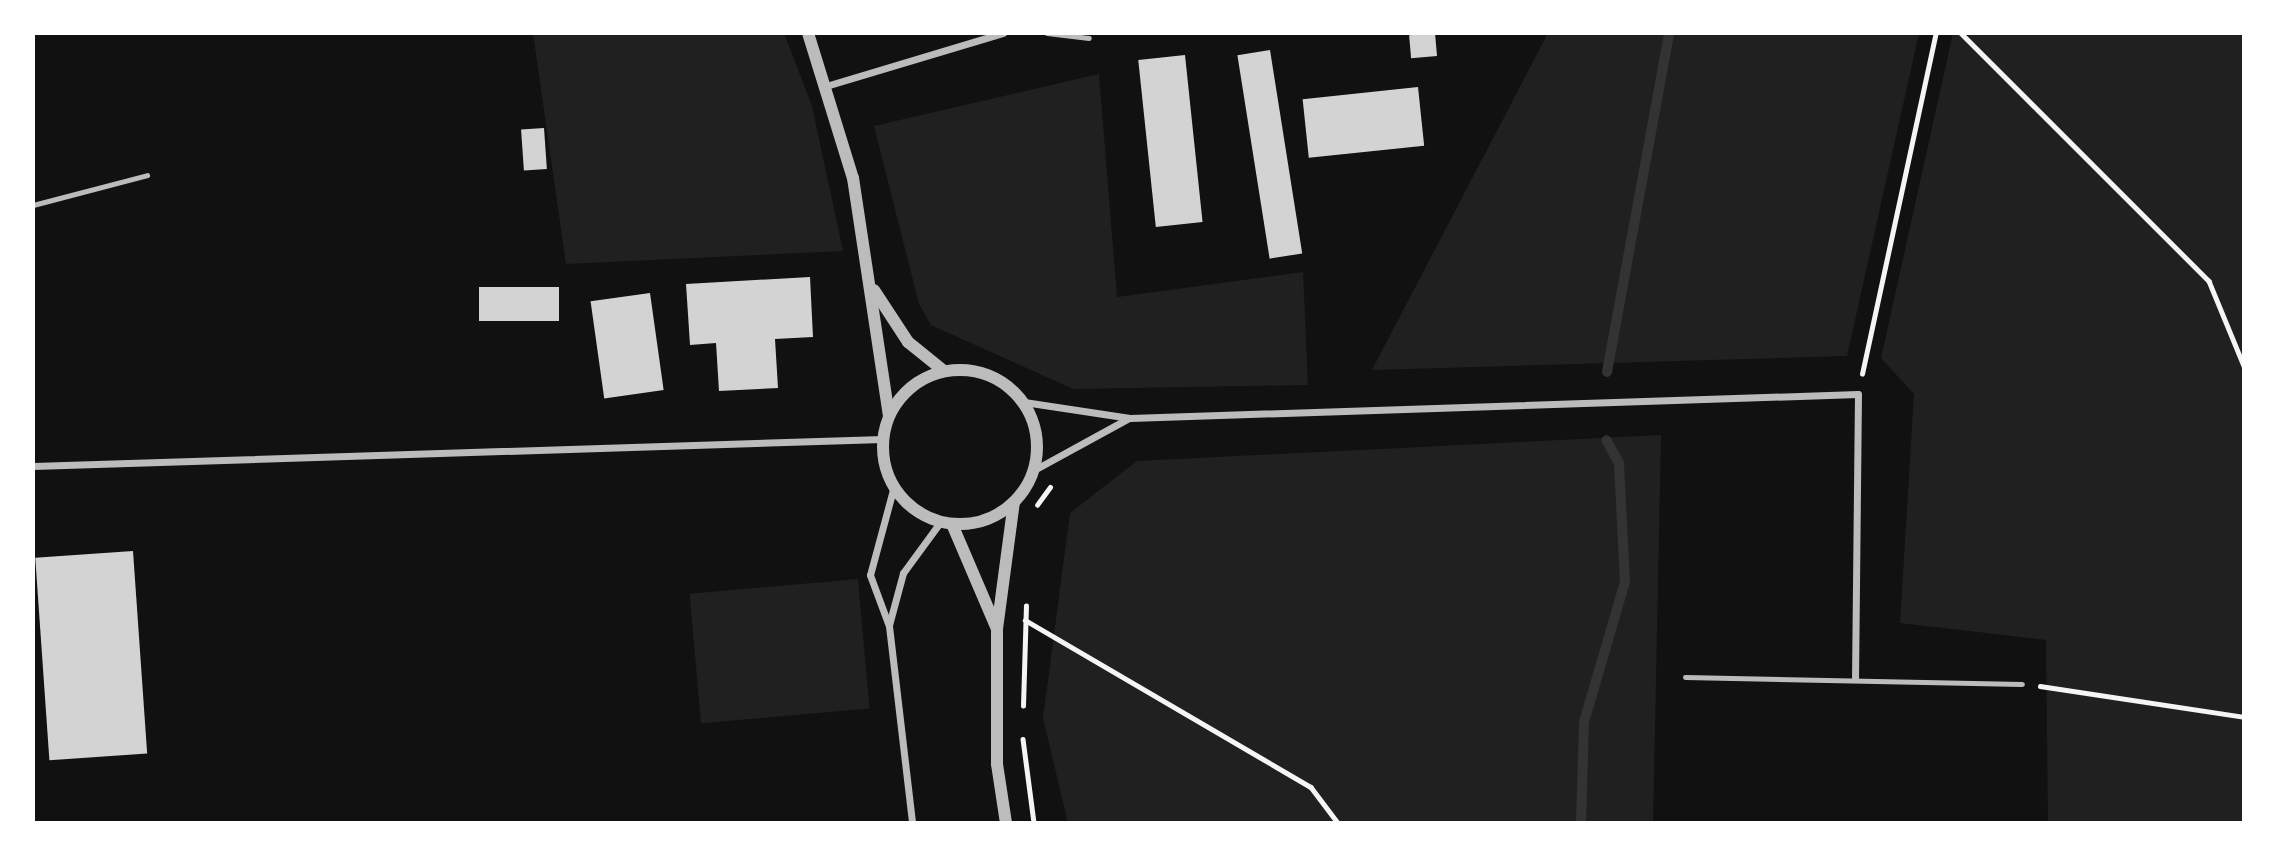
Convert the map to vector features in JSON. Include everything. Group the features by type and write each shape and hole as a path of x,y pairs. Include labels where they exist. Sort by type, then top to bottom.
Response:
{"street":[{"path":"808,33 853,178 872,287 889,415 883,439 894,486 870,575 889,626 912,823"},
{"path":"826,86 1003,33"},
{"path":"872,287 908,342 944,371"},
{"path":"889,415 921,379 944,371 989,374 1024,402 1034,423 1034,470"},
{"path":"1024,402 1130,418 1858,394 1855,679"},
{"path":"1006,823 997,764 997,629 1014,502 1034,470 1130,418"},
{"path":"33,466 883,439"},
{"path":"894,486 914,508 946,522 985,520 1014,502"},
{"path":"889,626 903,573 946,522"},
{"path":"946,522 997,629"}],"lane":[{"path":"1047,33 1088,38"},
{"path":"33,205 147,175"},
{"path":"1685,677 2022,684"}],"path":[{"path":"1858,394 1936,33"},
{"path":"1961,33 2208,282 2244,366"},
{"path":"1030,515 1055,482"},
{"path":"1023,711 1027,598"},
{"path":"1025,620 1311,787 1338,823"},
{"path":"2022,684 2244,717"},
{"path":"1023,724 1034,823"}],"shaded area":[{"path":"533,33 784,33 812,106 843,251 566,264"},
{"path":"1548,33 1919,33 1847,356 1372,370"},
{"path":"1953,33 2244,33 2244,823 2048,823 2046,640 1900,623 1914,394 1881,358"},
{"path":"1099,74 1117,297 1303,272 1308,385 1073,389 931,325 919,304 874,126"},
{"path":"1661,435 1653,823 1068,823 1043,718 1070,513 1137,461"},
{"path":"858,579 869,709 701,723 690,594"}],"building":[{"path":"1435,33 1437,56 1411,58 1409,35"},
{"path":"1270,50 1302,253 1270,259 1237,55"},
{"path":"1185,55 1203,222 1156,227 1138,60"},
{"path":"1418,87 1424,146 1309,158 1303,99"},
{"path":"544,128 547,169 524,171 521,130"},
{"path":"810,277 813,337 775,339 778,388 719,391 716,343 690,345 686,284"},
{"path":"479,287 559,287 559,321 479,321"},
{"path":"650,293 664,390 604,398 591,301"},
{"path":"133,551 147,754 49,760 35,558"}],"waterway":[{"path":"1607,372 1669,33"},
{"path":"1581,823 1584,722 1625,582 1619,463 1606,440"}]}
